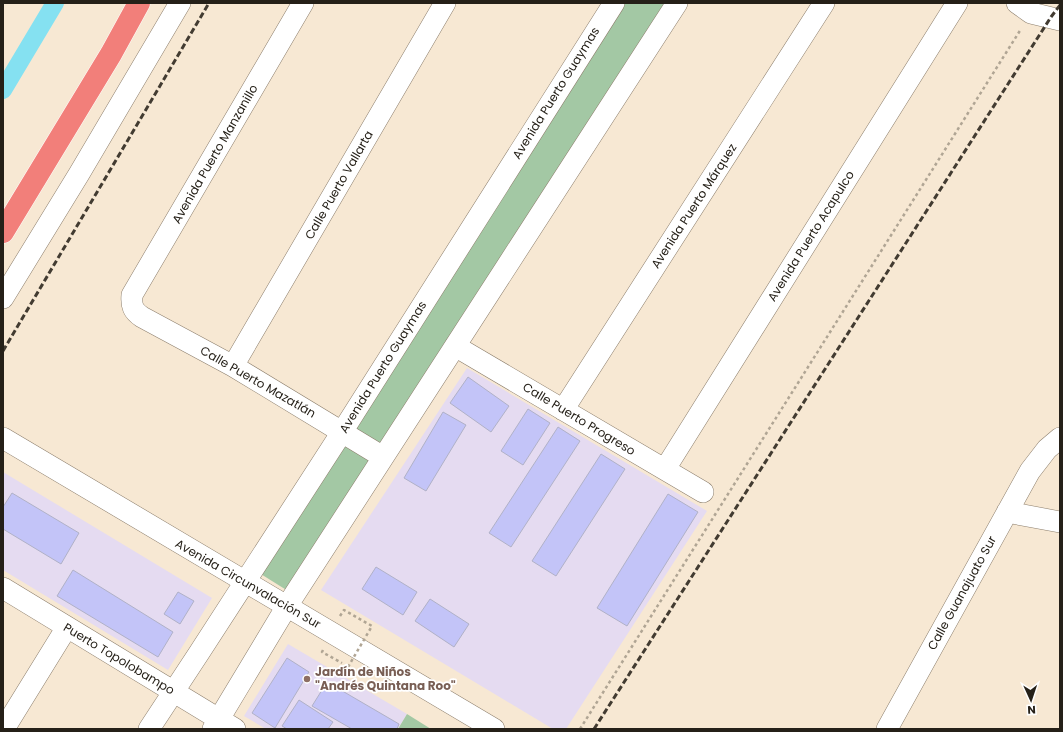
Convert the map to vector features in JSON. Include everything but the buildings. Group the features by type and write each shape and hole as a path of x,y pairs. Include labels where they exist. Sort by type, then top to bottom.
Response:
{"highway":[{"path":"3,232 111,54 139,3"}],"street":[{"path":"3,298 84,167 180,3"},
{"name":"Avenida Puerto Manzanillo","path":"133,308 132,295 303,3"},
{"name":"Calle Puerto Vallarta","path":"233,366 445,3"},
{"name":"Avenida Puerto Guaymas","path":"149,729 342,432 614,3"},
{"path":"222,726 287,606 677,3"},
{"name":"Avenida Puerto Márquez","path":"563,410 824,3"},
{"name":"Avenida Puerto Acapulco","path":"665,469 957,3"},
{"path":"1055,3 1060,10"},
{"path":"1029,6 1060,20"},
{"name":"Calle Puerto Mazatlán","path":"133,308 136,313 142,317 233,366 383,457"},
{"name":"Calle Puerto Progreso","path":"455,346 703,492"},
{"name":"Avenida Circunvalación Sur","path":"3,438 494,729"},
{"name":"Calle Guanajuato Sur","path":"887,729 1030,471 1047,449 1060,438"},
{"path":"1007,512 1060,522"},
{"name":"Puerto Topolobampo","path":"3,588 174,692 222,726"},
{"path":"4,729 68,627"}],"path":[{"path":"580,729 1029,6"},
{"path":"322,652 348,667 372,626 344,610"}],"shaded area":[{"path":"467,368 707,511 566,729 553,729 321,590"},
{"path":"3,472 212,598 168,670 3,570"},
{"name":"Jardín de Niños \"Andrés Quintana Roo\"","path":"288,644 407,714 398,729 266,729 244,716"}],"green space":[{"path":"619,3 669,3 288,591 256,571"},
{"path":"407,714 431,729 398,729"}],"waterway":[{"path":"3,90 55,3"}],"railway":[{"path":"3,351 209,3"},
{"path":"594,729 1060,5"}],"place":[{"name":"Jardín de Niños \"Andrés Quintana Roo\"","path":"307,679"}]}
